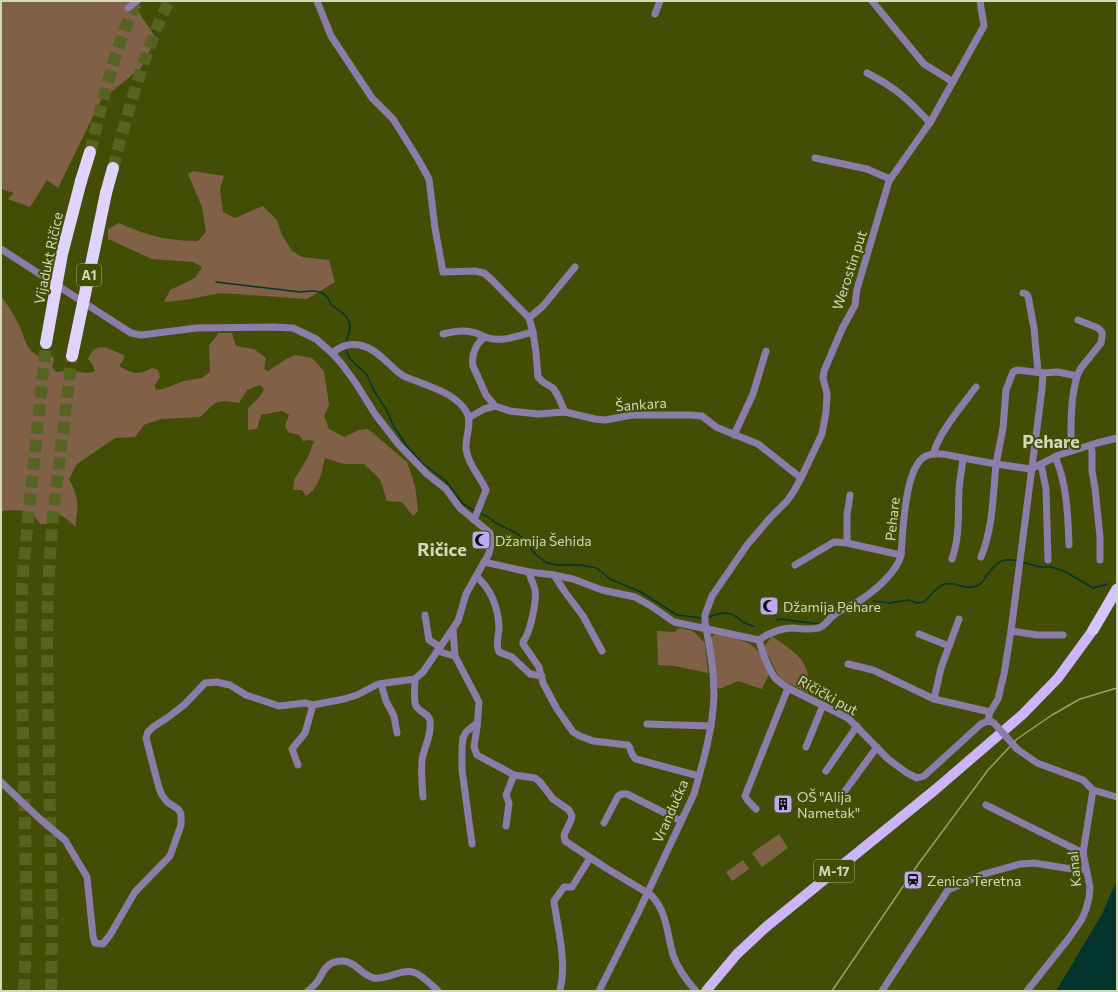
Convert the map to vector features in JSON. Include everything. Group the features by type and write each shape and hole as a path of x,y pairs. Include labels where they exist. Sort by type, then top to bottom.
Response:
{"highway":[{"name":"Vijadukt Ričice","path":"46,343 62,254 90,152"},
{"name":"A1","path":"72,356 106,194 113,168"},
{"name":"M-17","path":"1093,630 1117,589"},
{"path":"1093,630 1105,619 1117,600"}],"main road":[{"name":"M-17","path":"706,991 737,954 766,927 942,784 1027,710 1058,678 1093,630"}],"street":[{"path":"128,8 137,1"},
{"path":"317,1 331,36 372,98 393,119 429,179 435,228 443,272 476,271 484,273 529,318 533,332 538,377 553,388 565,412"},
{"path":"655,14 660,1"},
{"path":"872,1 924,64 953,82"},
{"name":"Werostin put","path":"705,622 712,596 747,545 787,501 794,491 822,434 826,412 827,394 823,378 824,371 842,329 855,305 859,283 890,179 930,123 984,26 980,1"},
{"path":"867,73 885,82 903,96 930,123"},
{"path":"815,158 867,169 890,179"},
{"path":"1,249 131,333 141,335 197,328 293,328 316,339 332,353 355,382 375,414 399,445 427,474 446,489 460,508 477,514 490,532 491,547 489,556 466,594 458,621 423,672 414,678 381,684 344,699 313,705 305,703 279,706 246,695 230,685 216,682 205,683 184,705 148,732 146,738 159,788 167,802 178,809 181,814 181,825 170,856 135,892 110,935 103,944 95,943 93,936 87,877 65,840 40,819 1,782"},
{"path":"529,318 543,306 575,267"},
{"path":"1023,293 1028,296 1041,372 1031,469 1011,631 998,699 990,712 991,722 1017,748 1037,763 1084,780 1093,790 1117,797"},
{"path":"1071,451 1072,396 1077,376 1081,368 1101,343 1102,337 1102,332 1098,328 1078,320"},
{"path":"443,334 460,330 479,334 493,340 504,340 533,332"},
{"path":"470,417 484,409 495,406 486,395 472,362 479,341 485,336"},
{"path":"332,353 346,345 359,344 372,349 402,375 440,390 463,406 470,417 466,448 469,460 482,480 486,490 477,514"},
{"path":"734,435 753,394 766,351"},
{"path":"982,557 991,515 996,464 1003,428 1006,390 1013,372 1017,370 1058,372 1077,376"},
{"path":"976,387 946,428 934,454 1031,469 1071,451 1117,438"},
{"name":"Šankara","path":"495,406 538,414 565,412 605,420 633,415 702,416 716,427 758,444 801,478"},
{"path":"1090,445 1092,452 1092,471 1100,537 1100,560"},
{"name":"Pehare","path":"759,640 778,630 790,628 819,628 833,615 869,595 895,569 900,563 908,490 918,463 923,458 934,454"},
{"path":"1055,457 1061,474 1064,492 1069,545"},
{"path":"952,559 956,543 959,487 963,458"},
{"path":"1041,464 1046,489 1048,560"},
{"path":"847,544 847,515 850,495"},
{"path":"794,565 834,542 901,555"},
{"path":"484,562 529,572 572,579 602,590 635,597 674,622 705,622 759,640"},
{"path":"529,572 535,589 535,598 528,635 523,644 536,663 542,676 543,683 557,709 573,732 594,741 628,745 632,755 636,759 699,776"},
{"path":"554,575 584,616 602,651"},
{"path":"476,576 488,588 493,599 499,627 497,649 499,652 512,657 530,674 542,676"},
{"path":"425,615 429,640 438,649 455,656"},
{"path":"934,699 941,668 959,619"},
{"name":"Vrandučka","path":"599,991 694,794 711,726 714,696 714,683 705,622"},
{"path":"453,629 455,656 478,698 478,723 474,748 477,755 514,775 535,778 540,782 553,799 569,810 572,820 563,837 565,840 590,858 655,899 667,925 673,954 678,967 689,984 696,991"},
{"path":"1011,631 1037,635 1063,636"},
{"path":"919,634 948,646"},
{"name":"Ričički put","path":"759,640 763,654 775,678 788,688 848,718 888,759 907,773 917,778 924,776 975,728 984,722 991,722"},
{"path":"848,664 873,670 934,699 990,712"},
{"path":"414,678 416,704 418,708 430,718 429,737 422,762 423,797"},
{"path":"381,684 386,701 394,716 397,733"},
{"path":"756,809 748,802 745,796 788,688"},
{"path":"298,765 292,748 305,733 313,705"},
{"path":"806,747 823,705"},
{"path":"472,844 462,770 462,747 463,738 466,732 478,723"},
{"path":"647,724 711,726"},
{"path":"826,771 857,726"},
{"path":"842,795 877,747"},
{"path":"506,826 509,803 506,794 514,775"},
{"name":"Kanal","path":"1027,991 1082,919 1089,898 1090,887 1083,853 1093,790"},
{"path":"604,823 618,796 622,794 627,794 681,821"},
{"path":"986,805 1083,853"},
{"path":"560,991 563,981 562,962 560,935 554,901 564,887 572,888 590,858"},
{"path":"882,991 948,890 984,874 1020,864 1034,863 1086,870"},
{"path":"308,991 316,984 326,967 330,964 341,961 353,964 375,978 412,972 425,979 438,991"}],"shaded area":[{"path":"1,1 131,1 156,38 141,68 101,100 58,188 47,180 30,207 8,199 14,193 1,189"},
{"path":"193,171 224,176 220,189 223,212 235,218 263,206 277,220 282,235 292,251 302,257 329,260 335,282 307,299 220,293 185,300 164,302 170,290 195,278 202,267 193,262 152,259 108,239 108,229 119,223 158,237 198,241 206,232 202,207 188,174"},
{"path":"1,296 16,319 28,346 34,354 41,357 52,356 54,359 52,367 56,372 69,370 85,373 95,371 88,359 95,349 103,347 124,355 124,359 119,366 128,371 139,373 152,368 158,370 160,377 155,385 156,390 163,389 184,381 202,378 210,372 209,345 219,333 232,333 236,346 254,349 266,358 264,369 268,371 286,359 296,355 312,358 324,371 329,405 324,416 329,429 344,437 359,430 368,429 407,462 415,486 418,511 413,516 402,502 387,501 380,479 364,464 344,464 325,458 317,484 311,492 306,496 302,490 293,490 294,480 308,457 314,441 303,441 299,435 288,432 285,426 289,415 282,411 261,415 257,429 248,430 248,409 260,396 264,389 260,385 247,390 239,403 225,401 217,402 200,417 161,419 144,425 135,437 115,438 77,464 69,479 75,492 77,504 76,527 64,517 58,515 46,524 40,524 32,515 23,511 1,511"},
{"path":"680,628 693,631 705,643 708,673 675,666 658,665 657,631 674,632"},
{"path":"715,634 743,641 756,649 761,655 769,674 762,689 738,681 719,689 717,687 711,638"},
{"path":"772,636 788,647 800,658 807,673 809,682 808,693 780,679 764,647"},
{"path":"779,834 788,848 762,867 752,853"},
{"path":"743,860 749,869 732,881 726,872"}],"water":[{"path":"1117,880 1117,991 1056,991 1102,914"}],"waterway":[{"path":"216,282 300,292 315,291 322,293 327,297 332,305 345,315 349,321 350,329 346,343"},
{"path":"345,348 350,359 367,375 394,427 407,446 422,463 446,481 462,503 475,511"},
{"path":"480,513 523,538 536,555 547,563 558,565 581,565 597,568 610,579 641,592 677,615 702,618"},
{"path":"873,601 889,603 908,600 917,603 924,602 936,589 942,585 949,583 965,587 974,587 982,583 1000,562 1004,560 1018,561"},
{"path":"1022,562 1064,571 1093,588 1108,584"},
{"path":"708,617 720,613 728,613 754,626"},
{"path":"776,620 781,619 819,624"}],"tunnel":[{"path":"90,152 115,56 137,1"},
{"path":"113,168 130,105 144,62 169,1"},
{"path":"24,991 27,919 21,642 22,584 46,343"},
{"path":"51,991 52,934 47,643 48,589 52,524 72,356"}],"railway":[{"path":"832,991 919,863 988,770 1017,739 1052,715 1080,699 1117,688"}],"place":[{"name":"Džamija Šehida","path":"481,540"},
{"name":"Džamija Pehare","path":"769,606"},
{"name":"OŠ \"Alija Nametak\"","path":"783,804"},
{"name":"Zenica Teretna","path":"913,880"}],"district":[{"name":"Pehare","path":"1051,441"},
{"name":"Ričice","path":"442,549"}]}
